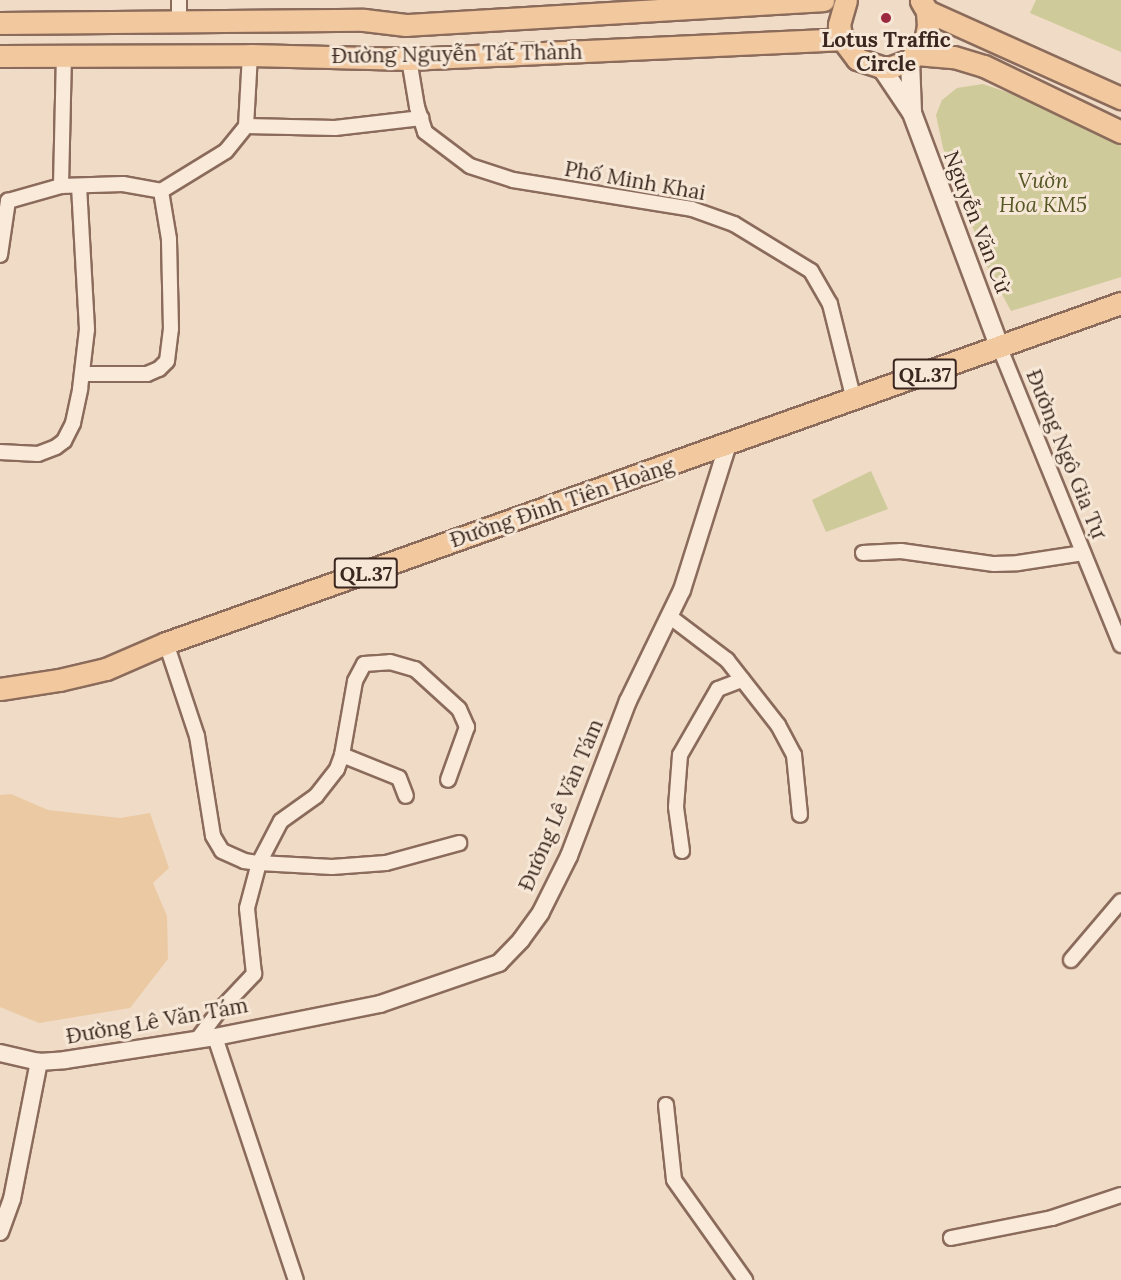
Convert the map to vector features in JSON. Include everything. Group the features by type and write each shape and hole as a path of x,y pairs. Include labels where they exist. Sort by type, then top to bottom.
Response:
{"main road":[{"name":"Đường Nguyễn Tất Thành","path":"0,23 179,10 364,20 406,25 823,0"},
{"path":"846,0 841,11 842,39 857,59 881,68 901,64 913,57 925,41 928,26 924,6"},
{"path":"924,6 1121,98"},
{"path":"179,10 179,56"},
{"path":"406,25 409,59"},
{"name":"Đường Nguyễn Tất Thành","path":"0,56 250,55 409,59 842,39"},
{"path":"913,57 954,57 984,66 1121,132"},
{"name":"Nguyễn Văn Cừ","path":"912,113 913,57"},
{"name":"Nguyễn Văn Cừ","path":"881,68 912,113 999,346"},
{"name":"Đường Đinh Tiên Hoàng","path":"0,689 59,680 106,669 166,643 854,400 1121,303"}],"street":[{"path":"0,255 8,201 62,186 123,184 161,191 226,150 246,126 250,55"},
{"path":"62,186 64,56"},
{"name":"Phố Minh Khai","path":"409,59 425,132 470,166 513,180 692,209 734,224 811,271 830,304 854,400"},
{"path":"246,126 335,128 421,118"},
{"path":"0,452 38,454 57,447 64,441 73,423 87,329 79,186"},
{"path":"82,374 147,374 159,369 167,361 171,329 169,238 161,191"},
{"name":"Đường Ngô Gia Tự","path":"999,346 1121,645"},
{"name":"Đường Lê Văn Tám","path":"0,1053 39,1062 197,1040 380,1004 427,990 499,963 521,940 541,912 569,856 628,701 682,590 729,444"},
{"path":"863,553 902,551 994,564 1018,563 1083,552"},
{"path":"669,616 727,660 778,725 794,755 800,815"},
{"path":"166,643 197,736 214,842 222,851 234,857 259,863 332,867 386,863 459,843"},
{"path":"197,1040 219,1010 254,974 247,908 259,863 281,821 316,796 337,770 342,755 355,681 364,664 378,661 403,664 415,669 459,709 467,723 448,780"},
{"path":"682,851 676,807 680,755 718,689 742,680"},
{"path":"342,755 399,778 406,796"},
{"path":"1071,960 1121,901"},
{"path":"215,1036 296,1280"},
{"path":"0,1232 12,1199 39,1062"},
{"path":"666,1105 674,1180 745,1280"},
{"path":"951,1238 1052,1218 1121,1196"}],"green space":[{"path":"1036,0 1121,0 1121,52 1030,13"},
{"name":"Vườn Hoa KM5","path":"983,84 1012,94 1121,143 1121,277 1011,311 988,268 943,148 936,115 942,100 957,88"},
{"path":"871,471 888,509 826,532 812,500"}],"sand":[{"path":"11,794 48,810 120,818 150,813 169,868 153,883 167,916 168,959 130,1008 39,1023 0,1007 0,795"}],"place":[{"name":"Lotus Traffic Circle","path":"886,18"}]}
